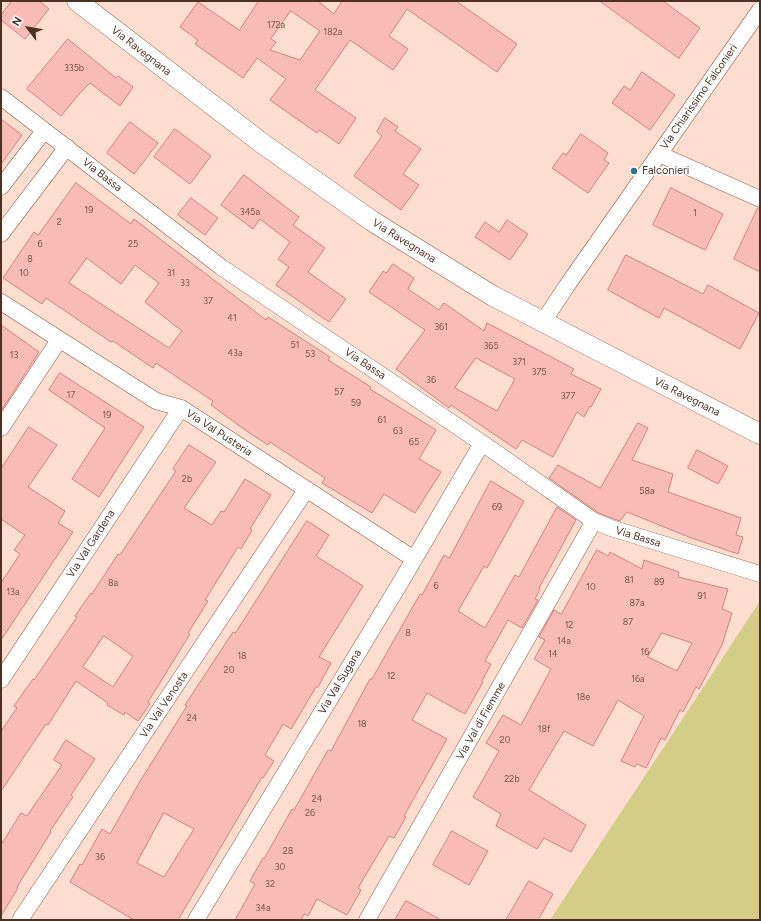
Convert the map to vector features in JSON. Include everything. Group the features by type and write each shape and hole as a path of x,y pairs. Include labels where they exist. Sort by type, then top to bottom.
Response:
{"street":[{"name":"Via Ravegnana","path":"77,1 263,144 372,221 493,296 760,434"},
{"name":"Via Chiarissimo Falconieri","path":"543,322 760,10"},
{"name":"Via Bassa","path":"1,97 221,267 482,443 594,521 618,530 760,574"},
{"path":"1,187 44,131"},
{"path":"1,234 67,147"},
{"path":"659,154 760,199"},
{"name":"Via Val Pusteria","path":"1,302 156,401 181,408 414,559"},
{"path":"1,428 59,340"},
{"name":"Via Val Gardena","path":"1,680 181,408"},
{"name":"Via Val Sugana","path":"196,920 414,559 482,443"},
{"name":"Via Val Venosta","path":"20,920 306,490"},
{"name":"Via Val di Fiemme","path":"367,920 594,521"}],"shaded area":[{"path":"760,601 760,920 550,920"}],"building":[{"path":"12,1 39,1 49,9 25,39 1,20 1,15"},
{"path":"259,1 318,1 334,14 342,1 456,1 517,44 497,72 407,9 389,36 408,49 393,70 350,40 315,90 356,118 339,144 319,130 317,133 270,100 286,79 257,58 243,78 195,44 198,40 180,27 198,2 239,30","holes":["291,11 320,31 300,60 270,50 276,42 271,39"]},
{"path":"600,1 663,1 700,28 679,58"},
{"path":"68,39 116,78 118,76 133,87 120,106 90,83 61,116 27,89"},
{"path":"642,72 675,95 650,130 612,103 624,86 630,90"},
{"path":"385,118 398,127 395,131 421,149 403,174 419,185 401,210 354,176 382,136 377,132"},
{"path":"1,119 22,135 1,164"},
{"path":"130,122 158,143 134,174 107,153"},
{"path":"175,129 211,156 190,184 154,157"},
{"path":"581,134 608,153 604,160 609,163 588,193 552,168 563,153 566,155"},
{"path":"244,175 299,217 293,225 325,248 308,272 346,299 329,322 276,285 289,267 278,259 290,242 260,219 253,229 221,205"},
{"path":"76,183 131,224 134,219 266,320 268,317 330,357 328,360 371,387 370,389 436,430 419,459 441,472 415,513 384,494 372,513 322,483 325,478 270,442 268,445 245,430 211,405 213,401 156,363 153,368 113,341 111,342 46,298 42,304 3,278 34,232 38,235","holes":["87,258 121,284 135,265 159,283 145,302 182,331 169,348 69,283"]},
{"path":"671,188 723,214 705,250 653,225"},
{"path":"191,198 218,218 205,235 178,215"},
{"path":"758,208 760,208 760,272 734,259"},
{"path":"507,220 528,234 510,260 475,237 485,222 499,232"},
{"path":"626,255 703,294 708,285 759,313 740,349 664,308 659,318 608,290"},
{"path":"393,264 414,278 408,289 439,310 444,303 484,331 487,323 574,369 571,374 601,389 584,417 577,412 553,457 522,440 516,449 451,405 449,408 396,369 425,330 369,292 383,271 386,273","holes":["476,358 515,379 497,411 455,388"]},
{"path":"1,325 39,352 1,411"},
{"path":"60,373 144,427 99,497 72,479 105,428 49,390"},
{"path":"638,423 648,428 632,460 673,474 668,492 741,518 736,535 743,537 738,554 689,537 627,512 620,521 599,513 549,478 558,465 600,488"},
{"path":"29,427 57,445 28,487 65,511 58,523 73,532 1,640 1,583 20,554 14,550 25,535 1,519 1,469"},
{"path":"189,445 216,462 184,508 212,525 221,511 224,512 245,479 271,495 250,529 252,530 241,549 238,547 205,600 208,601 188,633 190,634 148,702 150,704 138,721 125,712 124,715 107,705 108,703 76,681 48,725 46,724 1,791 1,731 17,708 14,706 33,679 34,680 77,617 75,616 91,593 92,594 118,554 120,555 176,471 173,469","holes":["104,636 133,656 113,687 83,667"]},
{"path":"697,450 728,466 718,484 688,468"},
{"path":"491,481 524,501 487,568 484,566 458,611 485,628 515,575 519,577 557,507 576,520 539,588 540,589 535,599 538,600 522,628 508,620 485,661 491,664 482,681 483,682 465,714 427,693 412,720 447,739 404,816 406,817 394,838 389,836 358,888 361,890 347,915 317,899 308,916 304,914 301,920 235,920 255,884 250,881 263,858 264,859 292,809 294,810 328,750 331,751 370,679 372,679 444,555 449,558"},
{"path":"307,521 329,535 316,556 363,586 319,657 331,663 318,687 316,687 291,729 283,724 265,755 274,761 263,778 262,777 178,920 134,920 70,882 80,864 82,865 102,829 110,834 139,783 187,706 185,705 233,632 235,633","holes":["164,813 194,829 164,877 137,863"]},
{"path":"597,550 608,556 610,552 642,569 644,560 679,572 678,577 728,589 722,609 732,613 722,645 699,689 696,687 683,712 680,710 665,740 661,738 646,768 637,764 635,767 621,761 644,716 618,700 593,746 564,731 529,790 586,825 571,852 544,838 537,849 496,826 501,814 473,797 499,751 486,743 503,715 521,725 551,669 534,659 545,640 539,637 554,610 561,614","holes":["662,633 692,643 677,671 648,657"]},
{"path":"66,740 95,759 71,795 73,797 50,831 51,832 1,916 1,845 21,813 27,816 62,765 54,760"},
{"path":"452,831 488,851 469,885 433,865"},
{"path":"529,881 553,894 538,920 506,920"},
{"path":"406,901 414,905 441,920 395,920"}],"place":[{"name":"Falconieri","path":"634,171"}]}
